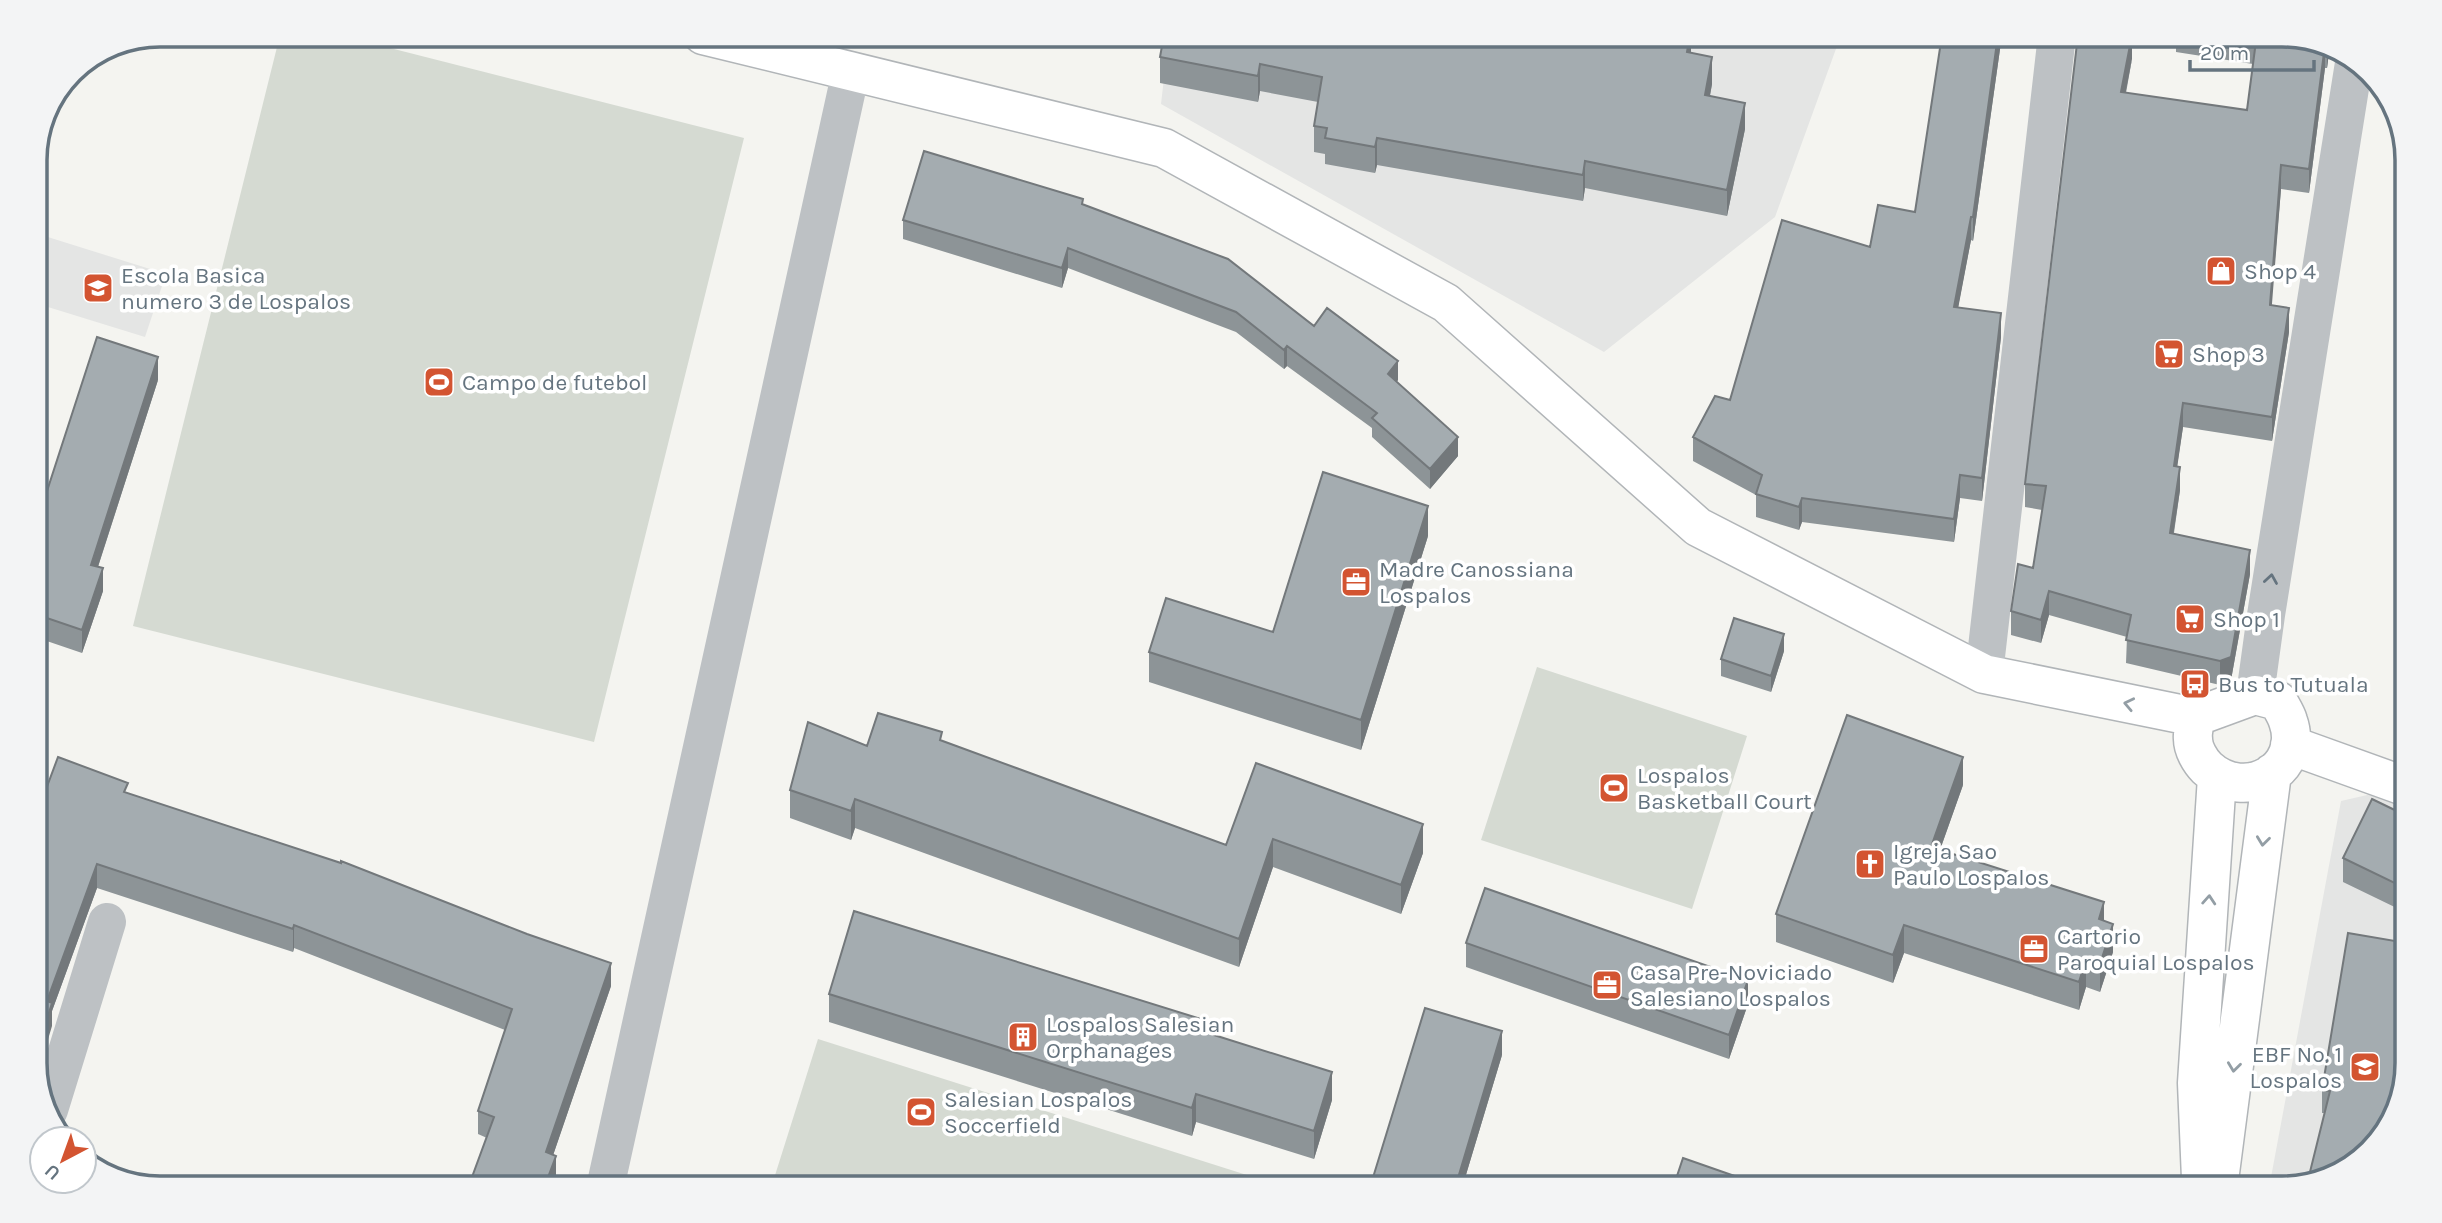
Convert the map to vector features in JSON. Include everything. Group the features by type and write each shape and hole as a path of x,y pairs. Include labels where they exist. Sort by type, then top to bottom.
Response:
{"main road":[{"path":"752,47 1164,148 1446,303 1698,527 1984,674 2195,718 2267,698 2289,722 2281,759 2220,1176"},
{"path":"2195,718 2193,740 2200,762 2217,777 2236,784 2255,782 2281,759"},
{"path":"2281,759 2395,784"},
{"path":"2201,1176 2197,1083 2217,777"}],"street":[{"path":"1984,674 2056,47"},
{"path":"608,1176 851,71"},
{"path":"2267,698 2266,615 2353,72"},
{"path":"2267,698 2373,93"},
{"path":"53,1098 107,922"}],"shaded area":[{"name":"Campo de futebol","path":"277,47 386,47 744,138 594,742 133,626"},
{"path":"1168,47 1837,47 1775,217 1604,352 1161,104"},
{"name":"Escola Basica numero 3 de Lospalos","path":"47,237 166,274 145,337 47,307"},
{"name":"Lospalos Basketball Court","path":"1537,667 1747,736 1692,909 1481,840"},
{"path":"2376,793 2395,802 2394,1078 2391,1092 2376,1126 2356,1148 2338,1161 2311,1172 2271,1176 2341,801"},
{"name":"Salesian Lospalos Soccerfield","path":"818,1039 1250,1176 775,1176"}],"building":[{"path":"1162,47 1688,47 1687,52 1712,57 1705,95 1745,103 1727,190 1585,161 1583,175 1377,138 1375,147 1325,138 1327,128 1314,126 1322,77 1260,64 1258,76 1160,57"},
{"path":"1940,47 1996,47 1973,217 1954,307 2001,313 1982,478 1960,475 1954,519 1802,498 1799,507 1756,494 1762,475 1693,437 1715,396 1730,400 1782,220 1870,247 1878,205 1915,212"},
{"path":"2077,47 2130,47 2121,92 2247,110 2255,47 2304,49 2324,55 2309,169 2281,165 2270,305 2289,308 2272,417 2183,403 2174,466 2180,467 2170,533 2250,550 2231,657 2220,661 2126,640 2131,615 2049,591 2041,620 2011,611 2018,564 2033,568 2046,486 2025,484"},
{"path":"924,151 1083,199 1082,204 1228,259 1314,326 1327,308 1398,361 1388,374 1458,437 1430,469 1372,418 1377,413 1287,346 1284,350 1236,312 1068,248 1062,268 903,220"},
{"path":"97,337 158,357 91,565 103,568 82,630 47,618 47,491"},
{"name":"Madre Canossiana Lospalos","path":"1323,472 1428,506 1361,720 1149,652 1166,598 1273,632"},
{"path":"1734,618 1784,634 1771,676 1721,659"},
{"path":"878,713 942,732 940,740 1226,845 1256,763 1423,824 1401,885 1273,839 1239,939 855,799 851,811 790,790 808,722 867,746"},
{"path":"1847,715 1963,757 1931,847 2104,902 2099,919 2113,924 2100,964 2086,959 2079,982 1904,925 1893,955 1776,914"},
{"path":"58,757 128,783 124,792 341,861 527,934 611,963 546,1152 556,1156 548,1176 472,1176 494,1117 478,1111 512,1009 294,925 293,929 97,864 47,1001 47,787"},
{"path":"2372,799 2395,810 2395,883 2343,858"},
{"path":"1485,888 1748,980 1729,1035 1466,943"},
{"path":"854,911 1217,1024 1214,1035 1332,1072 1314,1131 1196,1094 1192,1108 829,994"},
{"name":"EBF No. 1 Lospalos","path":"2348,933 2395,941 2395,1063 2391,1092 2376,1126 2356,1148 2338,1161 2310,1172 2330,1091 2322,1090"},
{"path":"47,1001 52,1003 47,1019"},
{"path":"1425,1008 1502,1031 1459,1176 1373,1176"},
{"path":"1683,1158 1735,1176 1677,1176"}],"place":[{"name":"Shop 4","path":"2221,271"},
{"name":"Escola Basica numero 3 de Lospalos","path":"98,288"},
{"name":"Shop 3","path":"2169,354"},
{"name":"Campo de futebol","path":"439,382"},
{"name":"Madre Canossiana Lospalos","path":"1356,582"},
{"name":"Shop 1","path":"2190,619"},
{"name":"Bus to Tutuala","path":"2195,684"},
{"name":"Lospalos Basketball Court","path":"1614,788"},
{"name":"Igreja Sao Paulo Lospalos","path":"1870,864"},
{"name":"Cartorio Paroquial Lospalos","path":"2034,949"},
{"name":"Casa Pre-Noviciado Salesiano Lospalos","path":"1607,985"},
{"name":"Lospalos Salesian Orphanages","path":"1023,1037"},
{"name":"EBF No. 1 Lospalos","path":"2365,1067"},
{"name":"Salesian Lospalos Soccerfield","path":"921,1112"}]}
